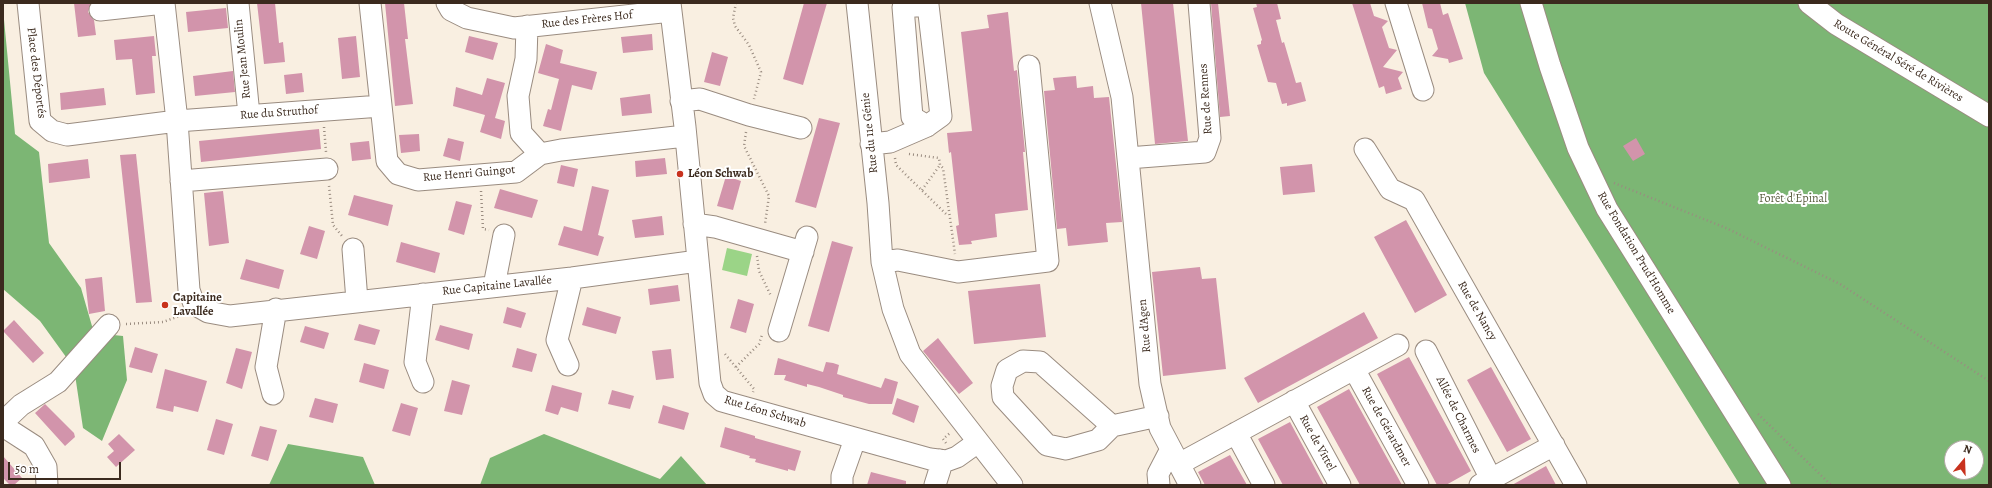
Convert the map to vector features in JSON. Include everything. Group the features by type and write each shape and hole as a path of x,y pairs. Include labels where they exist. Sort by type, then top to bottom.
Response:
{"street":[{"name":"Place des Déportés","path":"28,3 40,121 52,131 67,134 177,121"},
{"path":"100,10 164,3 177,121 189,290 197,306"},
{"name":"Rue Jean Moulin","path":"238,3 249,116"},
{"name":"Rue Henri Guingot","path":"370,3 387,161 398,174 418,180 516,172 540,154 561,150 685,136"},
{"name":"Rue des Frères Hof","path":"447,3 451,10 467,18 514,28 670,7"},
{"name":"Rue du 11e Génie","path":"857,3 885,146 882,262 893,309 910,354 1012,485"},
{"path":"1100,3 1122,96 1128,158"},
{"name":"Rue de Rennes","path":"1128,158 1204,152 1210,138 1199,3"},
{"path":"1396,3 1423,90"},
{"name":"Rue Fondation Prud'Homme","path":"1531,3 1552,74 1578,148 1607,209 1780,485"},
{"name":"Route Général Séré de Rivières","path":"1809,3 1836,24 1989,116"},
{"path":"885,146 927,126 941,116 928,5 903,7 912,117 927,126"},
{"name":"Rue Léon Schwab","path":"670,7 685,136 706,347 710,382 714,394 722,401 855,439 949,459"},
{"name":"Rue des Frères Hof","path":"527,26 526,59 518,96 521,133 540,154"},
{"path":"882,262 898,260 958,272 1048,261 1029,66"},
{"path":"681,101 700,99 749,115 801,128"},
{"name":"Rue du Struthof","path":"177,121 381,106"},
{"name":"Rue de Nancy","path":"1365,149 1390,189 1414,200 1576,485"},
{"name":"Rue d'Agen","path":"1128,158 1150,384 1160,428 1190,485"},
{"path":"182,181 327,169"},
{"path":"694,224 715,227 761,240 805,245 772,330"},
{"path":"494,286 504,235"},
{"path":"353,249 357,300"},
{"name":"Rue Capitaine Lavallée","path":"197,306 208,312 230,316 357,300 572,278 698,262"},
{"name":"Rue Capitaine Lavallée","path":"568,365 557,340 572,278"},
{"path":"423,294 415,362 423,382"},
{"path":"273,394 266,367 276,310"},
{"path":"3,422 21,405 58,382 110,325"},
{"path":"1159,485 1158,474 1175,456 1236,433 1398,345"},
{"name":"Allée de Charmes","path":"1426,351 1488,483"},
{"path":"1112,426 1040,362 1022,361 1007,370 1002,386 1003,397 1047,445 1066,449 1098,440 1112,426 1158,416"},
{"name":"Rue de Gérardmer","path":"1354,369 1418,485"},
{"name":"Rue de Vittel","path":"1294,401 1340,485"},
{"path":"3,426 34,446 46,467 47,485"},
{"path":"1236,433 1264,485"},
{"path":"842,485 842,476 855,439"},
{"path":"935,485 940,469 949,459 978,442"},
{"path":"1488,483 1554,445"}],"path":[{"path":"736,3 733,18 735,26 749,45 761,72 749,115 744,146 769,196 768,212 757,253 758,271 772,297"},
{"path":"885,146 939,158 940,165 943,168 948,216 958,272"},
{"path":"885,146 896,165 948,216"},
{"path":"921,190 940,165"},
{"path":"1590,173 1726,228 1840,284 1989,381"},
{"path":"480,175 483,229 504,235"},
{"path":"110,325 163,322 197,306"},
{"path":"736,367 772,330"},
{"path":"706,347 721,348 754,389 749,408"},
{"path":"1753,410 1830,485"},
{"path":"949,459 942,439 950,433 952,429"}],"green space":[{"name":"Forêt d'Épinal","path":"1465,3 1989,3 1989,485 1740,485 1484,73"},
{"path":"3,9 15,134 39,152 49,243 81,288 94,333 123,336 127,380 102,441 83,428 74,368 40,321 3,289"},
{"path":"727,248 752,254 747,276 722,270"},
{"path":"544,434 660,479 681,456 707,485 480,485 490,458"},
{"path":"288,444 363,457 375,485 269,485"}],"building":[{"path":"74,3 91,3 88,12 94,20 96,35 78,37"},
{"path":"257,3 275,3 279,43 283,42 285,62 264,64"},
{"path":"385,3 404,3 408,39 405,39 413,104 395,106"},
{"path":"804,3 827,3 803,85 783,79"},
{"path":"1141,3 1173,3 1188,141 1155,144"},
{"path":"1211,3 1218,3 1230,116 1220,117"},
{"path":"1256,3 1277,3 1281,19 1276,20 1282,43 1284,42 1296,83 1301,82 1306,101 1287,106 1287,103 1282,104 1276,83 1268,82 1257,45 1261,44 1262,40 1253,8 1257,7"},
{"path":"1352,3 1370,3 1374,16 1388,21 1382,27 1389,48 1397,50 1383,67 1403,72 1398,78 1402,89 1386,94 1384,86 1379,88"},
{"path":"1422,3 1440,3 1443,15 1448,13 1463,59 1449,63 1448,59 1432,56 1438,49 1432,29 1428,28"},
{"path":"226,8 228,28 188,32 186,12"},
{"path":"1008,12 1014,71 1017,70 1025,152 1023,152 1028,210 995,214 997,237 971,241 972,244 959,245 956,226 959,225 951,152 949,153 947,133 972,131 961,32 989,28 987,15"},
{"path":"652,34 653,50 623,53 621,37"},
{"path":"154,36 156,56 152,56 155,93 136,95 132,59 116,60 114,40"},
{"path":"356,36 360,77 342,79 338,38"},
{"path":"469,36 498,43 493,60 465,52"},
{"path":"546,44 563,50 560,63 597,72 592,90 572,85 561,131 543,126 548,109 551,110 559,79 538,73"},
{"path":"712,52 728,57 720,86 704,82"},
{"path":"233,71 235,92 195,96 193,76"},
{"path":"302,73 304,92 286,94 284,75"},
{"path":"1076,76 1077,88 1093,86 1094,98 1109,97 1122,222 1106,223 1108,242 1068,246 1066,228 1057,229 1044,91 1055,90 1053,78"},
{"path":"487,78 505,83 495,118 505,121 501,139 480,132 485,115 453,106 456,87 482,95"},
{"path":"104,88 106,105 61,110 60,93"},
{"path":"650,94 652,113 622,116 620,98"},
{"path":"819,118 840,123 816,208 795,202"},
{"path":"319,129 321,149 201,162 199,141"},
{"path":"419,134 420,151 401,153 399,135"},
{"path":"448,138 464,142 460,161 443,156"},
{"path":"1636,138 1645,154 1633,161 1623,146"},
{"path":"369,141 371,159 352,161 350,143"},
{"path":"136,154 152,302 136,303 120,155"},
{"path":"665,158 667,174 636,177 635,161"},
{"path":"88,159 90,178 49,183 48,164"},
{"path":"1312,164 1315,192 1283,195 1280,167"},
{"path":"561,165 578,169 574,187 557,183"},
{"path":"726,176 741,181 733,210 717,206"},
{"path":"592,186 609,190 598,235 604,237 598,256 558,245 564,226 582,231"},
{"path":"500,189 538,200 532,218 494,208"},
{"path":"223,191 229,243 209,246 204,193"},
{"path":"354,195 393,205 388,226 348,215"},
{"path":"456,201 472,205 464,235 448,230"},
{"path":"662,216 664,235 635,238 632,220"},
{"path":"1406,220 1447,295 1415,313 1374,237"},
{"path":"309,226 325,231 317,259 300,254"},
{"path":"832,241 853,247 829,332 808,326"},
{"path":"401,242 440,253 435,273 396,262"},
{"path":"246,259 284,270 279,289 240,279"},
{"path":"1200,267 1202,279 1216,278 1226,369 1163,376 1152,272"},
{"path":"102,277 105,311 89,314 85,279"},
{"path":"1040,284 1046,337 974,344 968,291"},
{"path":"678,285 680,301 650,305 648,289"},
{"path":"738,299 754,304 746,333 730,328"},
{"path":"507,307 526,313 521,328 503,323"},
{"path":"587,307 621,317 616,334 582,325"},
{"path":"1364,312 1378,338 1258,403 1244,378"},
{"path":"14,320 44,353 33,363 3,331"},
{"path":"359,324 380,330 375,345 354,340"},
{"path":"440,325 473,334 469,350 435,340"},
{"path":"305,326 329,333 324,349 300,342"},
{"path":"938,338 973,383 959,394 923,351"},
{"path":"135,347 158,354 152,373 129,367"},
{"path":"236,348 252,352 242,389 226,383"},
{"path":"517,348 537,354 532,372 512,367"},
{"path":"671,349 674,378 656,380 652,351"},
{"path":"1409,357 1471,471 1446,485 1437,485 1377,374"},
{"path":"778,358 823,372 826,362 833,363 839,365 837,374 881,388 885,378 898,382 892,404 869,404 843,397 843,395 819,387 807,384 807,387 784,380 786,375 774,375"},
{"path":"364,363 389,370 384,389 359,382"},
{"path":"1491,367 1531,439 1507,452 1467,380"},
{"path":"165,369 207,381 198,412 174,406 173,412 156,408"},
{"path":"452,380 470,385 462,415 444,411"},
{"path":"552,385 582,393 578,412 561,407 558,415 545,411"},
{"path":"1349,389 1402,485 1360,485 1317,407"},
{"path":"612,390 634,396 630,409 608,404"},
{"path":"315,398 338,404 333,423 309,417"},
{"path":"897,398 919,406 914,423 892,414"},
{"path":"401,403 418,408 410,436 392,431"},
{"path":"45,404 74,433 75,437 65,446 35,413"},
{"path":"663,405 689,413 684,430 658,423"},
{"path":"216,419 233,424 224,455 207,450"},
{"path":"1290,422 1324,485 1283,485 1258,439"},
{"path":"260,426 277,430 268,461 251,456"},
{"path":"725,427 755,436 755,438 801,451 795,471 788,469 788,471 755,462 756,459 749,458 750,456 720,447"},
{"path":"119,434 135,450 116,467 107,457 114,451 108,444"},
{"path":"1230,455 1247,485 1205,485 1198,472"},
{"path":"3,456 22,478 14,485 10,485 3,478"},
{"path":"1546,466 1556,485 1512,485"},
{"path":"871,472 906,481 906,485 867,485"}],"place":[{"name":"Léon Schwab","path":"680,174"},
{"name":"Capitaine Lavallée","path":"165,305"}]}
